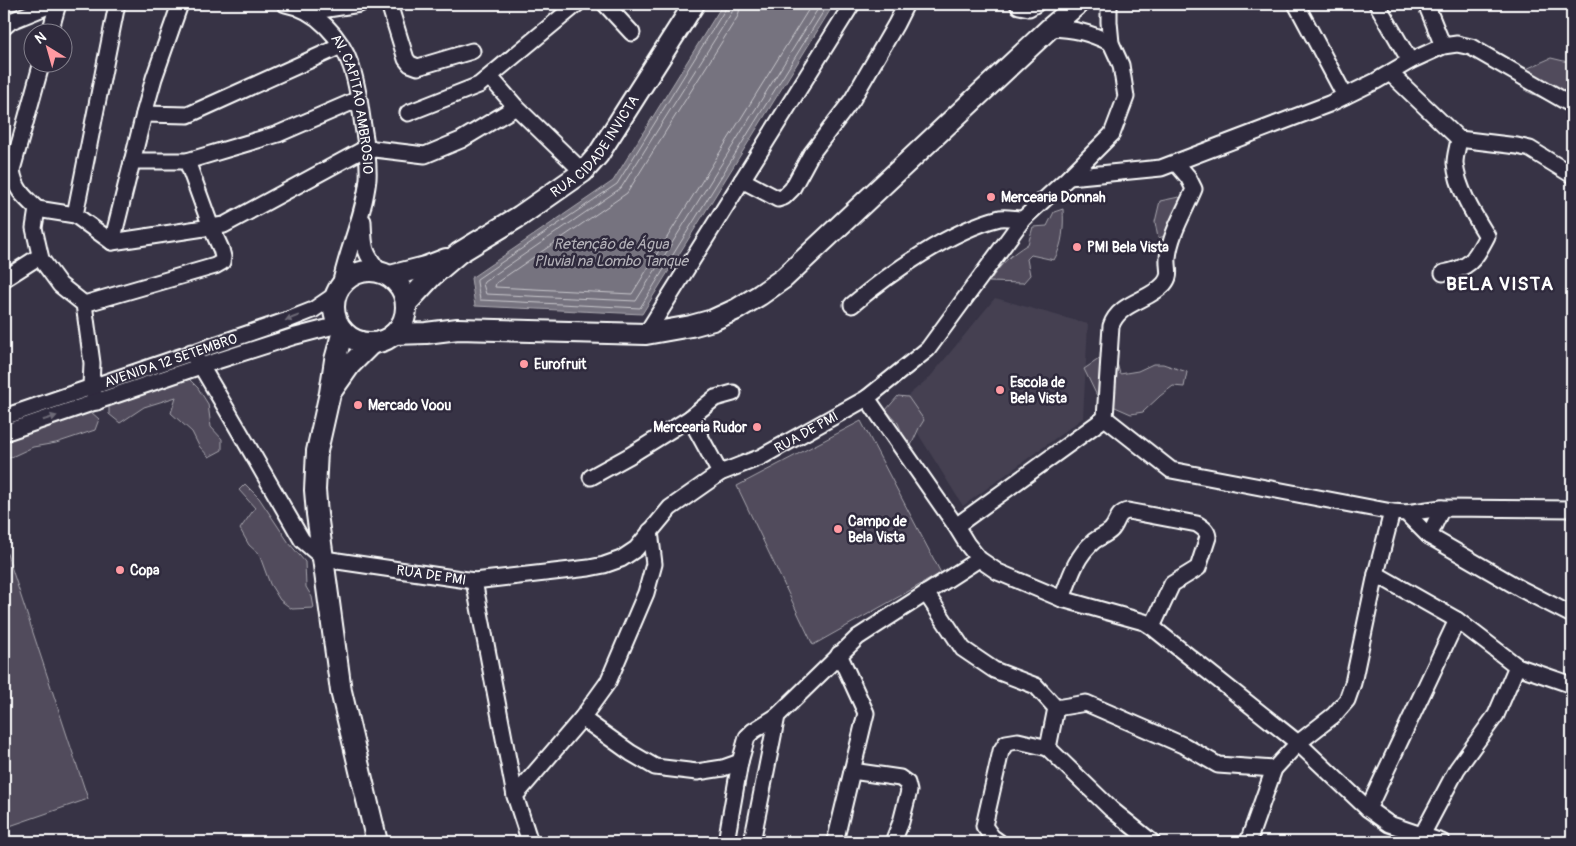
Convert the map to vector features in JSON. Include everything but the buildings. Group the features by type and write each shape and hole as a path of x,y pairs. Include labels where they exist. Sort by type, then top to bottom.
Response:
{"main road":[{"name":"RUA CIDADE INVICTA","path":"385,274 425,267 459,253 520,216 583,172 598,155 694,4"},
{"path":"394,334 458,329 646,334 691,326 712,320 737,309 784,278 1050,28 1078,4"},
{"name":"RUA CIDADE INVICTA","path":"406,309 431,277 459,253"},
{"path":"369,270 385,274 398,283 404,293 406,309 401,325 394,334 384,340 372,343 361,342 352,338 341,328 334,315 333,305 338,291 348,278 358,272 369,270"},
{"path":"406,309 431,323 458,329"},
{"path":"341,328 334,360 330,393 317,451 315,490 341,691 377,842"},
{"path":"330,393 350,365 372,343"}],"street":[{"path":"4,27 11,21 53,4"},
{"path":"53,22 58,4"},
{"path":"75,215 117,4"},
{"path":"112,242 154,78 180,4"},
{"name":"AV. CAPITAO AMBROSIO","path":"285,4 308,12 328,27 341,46 351,66 359,99 368,178 363,204 338,291"},
{"path":"308,12 360,4"},
{"path":"389,4 406,59 410,64 418,67 472,51"},
{"path":"408,113 479,85 577,4"},
{"path":"605,4 632,33"},
{"path":"646,334 852,4"},
{"path":"742,180 778,199 784,197 792,189 811,154 852,100 906,4"},
{"path":"1018,4 1019,6 1029,8 1036,4"},
{"name":"RUA DE PMI","path":"324,559 474,581 604,565 621,559 636,549 670,508 720,474 761,457 866,398 928,349 1023,219 1070,177 1112,134 1126,97 1121,65 1111,43 1108,22 1109,4"},
{"path":"1296,4 1346,96"},
{"path":"1378,4 1410,61"},
{"path":"1426,4 1443,46"},
{"path":"1050,28 1071,29 1091,34 1111,43"},
{"path":"1070,177 1162,168 1346,96 1410,61 1443,46 1457,44 1471,48 1572,105"},
{"path":"144,114 188,115 341,46"},
{"path":"39,72 12,170 14,182 20,192 37,209 75,215 112,242 224,225 366,148 425,154 460,140 516,107"},
{"path":"1390,73 1459,139 1530,149 1572,175"},
{"path":"490,77 516,107 583,172"},
{"path":"132,161 187,161 278,134 359,99"},
{"path":"1443,273 1458,270 1474,260 1487,236 1462,190 1455,163 1459,139"},
{"path":"84,304 215,266 222,262 223,257 187,161"},
{"path":"1105,418 1111,326 1114,317 1127,306 1166,282 1169,274 1167,259 1173,236 1194,189 1188,177 1176,163"},
{"name":"AV. CAPITAO AMBROSIO","path":"363,204 364,244 370,261 385,274"},
{"path":"37,209 34,228 41,260 60,285 84,304 92,364 91,386 97,402"},
{"path":"852,305 881,281 956,235 1002,218 1023,219"},
{"path":"4,279 40,256"},
{"name":"AVENIDA 12 SETEMBRO","path":"4,417 293,318 313,310 338,291"},
{"name":"AVENIDA 12 SETEMBRO","path":"4,433 292,337 341,328"},
{"path":"191,352 302,540 324,559"},
{"path":"591,477 690,418 715,398 733,393"},
{"path":"866,398 979,559 998,572 1062,599 1144,622 1298,743 1368,809 1389,824 1442,842"},
{"path":"690,418 720,474"},
{"path":"1105,418 1171,470 1399,513 1442,508 1572,509"},
{"path":"956,526 1105,418"},
{"path":"1429,536 1442,508"},
{"path":"1062,599 1075,564 1083,551 1095,539 1111,530 1122,512 1137,512 1197,524 1208,532 1198,568 1172,584 1152,627"},
{"path":"1399,513 1429,536 1521,589 1572,615"},
{"path":"1248,842 1274,769 1298,743 1334,715 1347,700 1353,683 1376,574 1399,513"},
{"path":"515,796 582,718 608,682 646,593 654,564 650,531"},
{"path":"726,842 746,737 777,716 858,636 979,559"},
{"path":"1376,574 1457,620 1517,666 1572,685"},
{"path":"474,581 515,796 530,842"},
{"path":"926,593 963,649 994,670 1036,686 1056,708"},
{"path":"1368,809 1457,620"},
{"path":"835,842 866,713 839,654"},
{"path":"1422,835 1457,769 1496,715 1517,666"},
{"path":"1056,708 1086,703 1185,746 1218,765 1274,769"},
{"path":"1048,748 1056,708"},
{"path":"752,842 777,716"},
{"path":"582,718 631,753 655,767 697,772 724,768 740,762"},
{"path":"999,842 984,826 1001,751 1006,743 1018,741 1048,748 1111,809 1152,842"},
{"path":"852,771 900,778 907,783 909,791 901,822 893,842"}],"shaded area":[{"path":"1551,58 1572,63 1572,108 1546,100 1526,91 1526,69"},
{"path":"1179,197 1187,205 1182,231 1158,238 1155,222 1160,201"},
{"path":"1063,209 1062,235 1054,260 1031,255 1027,259 1030,275 1023,283 989,282 1006,260 1028,244 1033,227 1047,226 1054,212"},
{"name":"Escola de Bela Vista","path":"995,298 1088,324 1083,418 963,506 899,403 930,377"},
{"path":"1108,357 1117,363 1120,374 1138,371 1153,364 1163,364 1187,372 1184,387 1173,386 1143,412 1131,414 1099,400 1084,369 1099,359"},
{"path":"188,378 198,388 208,404 211,427 222,439 222,450 209,457 199,446 192,432 171,413 176,397 144,407 120,423 109,414 109,402"},
{"path":"898,396 908,397 924,420 909,450 898,423 886,410"},
{"path":"91,412 99,419 95,430 56,443 33,447 4,459 4,441 74,413"},
{"name":"Campo de Bela Vista","path":"861,421 941,573 813,645 737,486"},
{"path":"245,484 259,498 289,543 305,562 306,587 312,597 314,608 292,609 280,600 270,584 259,554 249,545 240,529 255,508 239,490"},
{"path":"4,545 88,799 4,828"}],"water":[{"name":"Retenção de Água Pluvial na Lombo Tanque","path":"723,4 834,4 642,314 475,306 471,278 613,181"}],"place":[{"name":"Mercearia Donnah","path":"991,197"},
{"name":"PMI Bela Vista","path":"1077,247"},
{"name":"Eurofruit","path":"524,364"},
{"name":"Escola de Bela Vista","path":"1000,390"},
{"name":"Mercado Voou","path":"358,405"},
{"name":"Mercearia Rudor","path":"757,427"},
{"name":"Campo de Bela Vista","path":"838,529"},
{"name":"Copa","path":"120,570"}],"district":[{"name":"BELA VISTA","path":"1500,284"}]}
